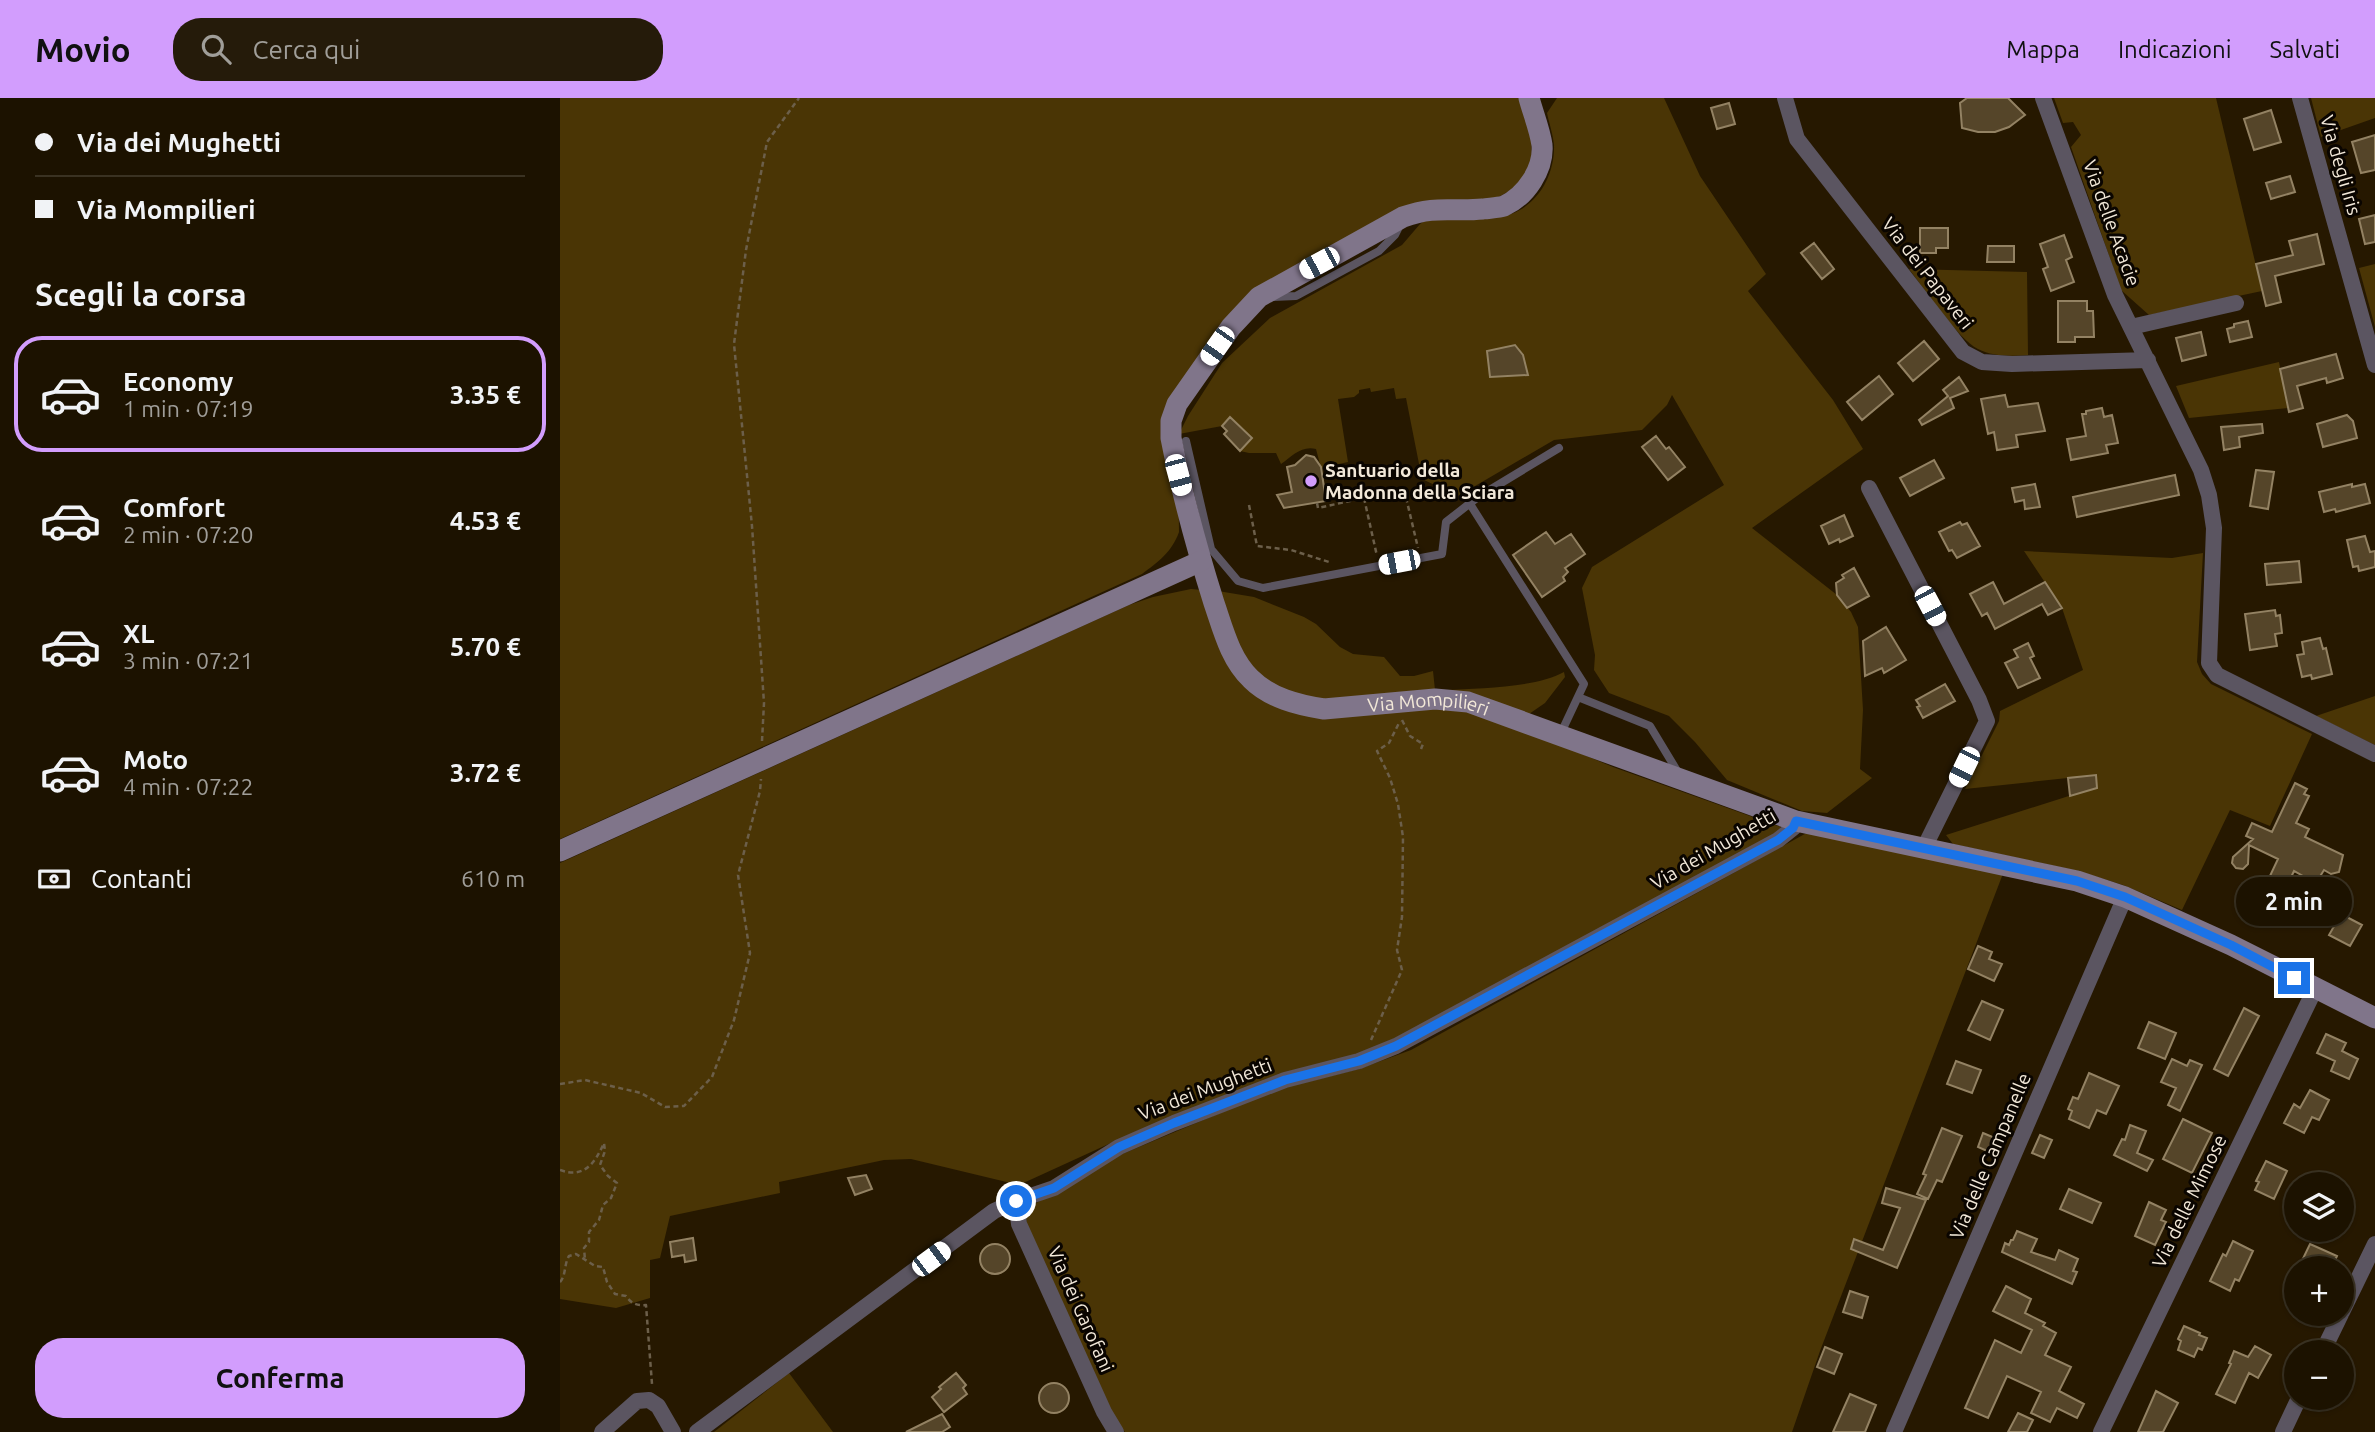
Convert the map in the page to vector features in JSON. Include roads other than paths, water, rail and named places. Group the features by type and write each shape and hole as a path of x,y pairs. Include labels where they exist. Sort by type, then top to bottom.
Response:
{"street":[{"name":"Via Mompilieri","path":"1529,98 1542,144 1541,164 1518,197 1503,206 1422,210 1403,217 1259,297 1231,327 1177,404 1171,421 1171,438 1178,475 1201,561 1233,655 1241,669 1262,688 1290,701 1324,709 1418,700 1468,702 1796,821 2077,881 2125,897 2231,945 2375,1018"},
{"name":"Via dei Papaveri","path":"1785,98 1797,139 1963,352 1982,362 2012,364 2148,360"},
{"name":"Via delle Acacie","path":"2043,98 2115,295 2201,470 2209,495 2214,528 2209,663 2217,675 2375,754"},
{"name":"Via degli Iris","path":"2300,98 2375,365"},
{"path":"2131,327 2236,303"},
{"path":"1869,488 1979,700 1987,721 1924,848"},
{"path":"560,851 1201,561"},
{"name":"Via dei Mughetti","path":"697,1432 994,1211 1054,1188 1119,1147 1174,1123 1285,1080 1359,1061 1396,1046 1778,840 1793,828 1796,821"},
{"name":"Via delle Campanelle","path":"1894,1432 2125,897"},
{"name":"Via delle Mimose","path":"2101,1432 2315,989"},
{"name":"Via dei Garofani","path":"1016,1201 1019,1224 1104,1412 1116,1432"},
{"path":"2354,1287 2375,1244"},
{"path":"602,1432 637,1401 649,1400 659,1406 673,1432"},
{"path":"2283,1432 2294,1410"}],"lane":[{"path":"1186,441 1211,549 1238,581 1263,588 1442,554 1446,522 1559,448"},
{"path":"1470,504 1584,684 1560,735"},
{"path":"1578,697 1650,726 1682,780"}],"place":[{"name":"Santuario della Madonna della Sciara","path":"1311,481"}]}
